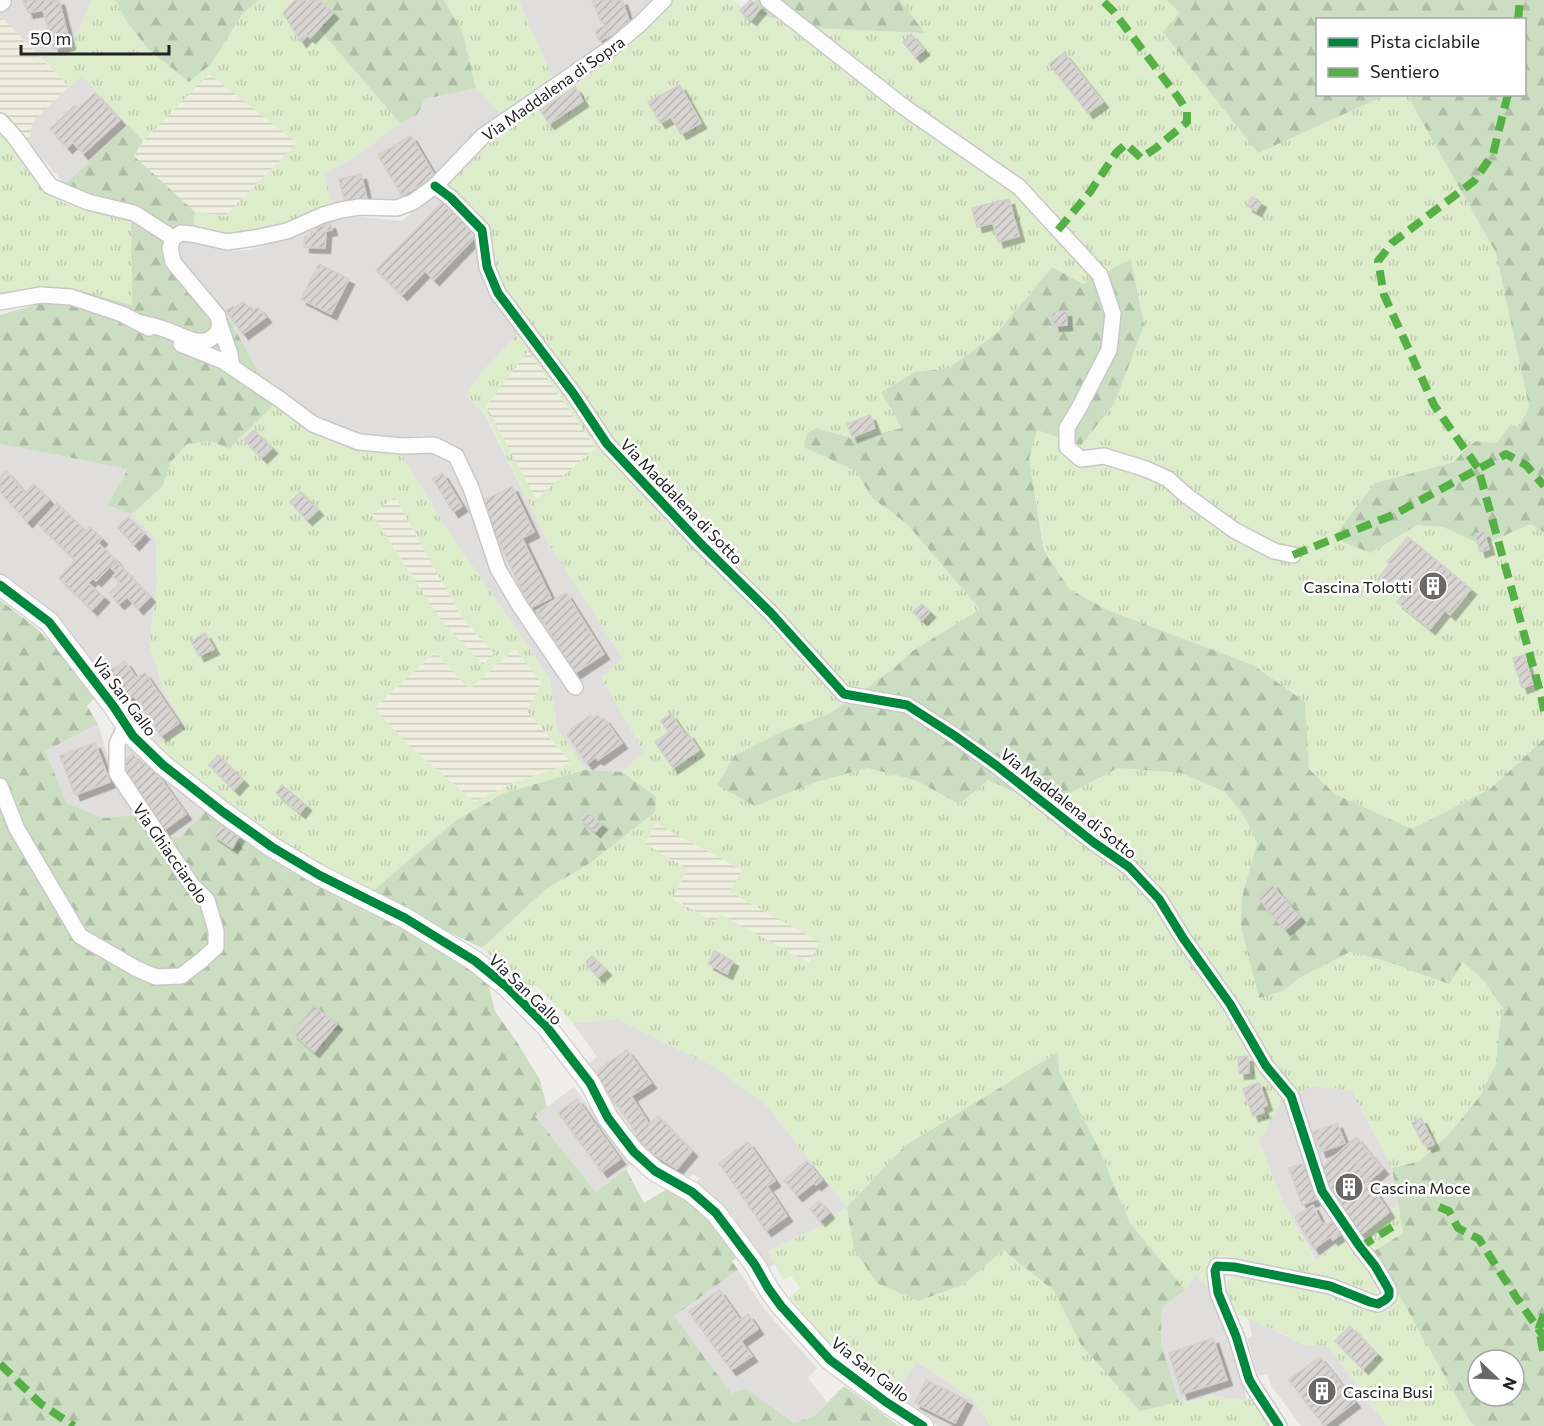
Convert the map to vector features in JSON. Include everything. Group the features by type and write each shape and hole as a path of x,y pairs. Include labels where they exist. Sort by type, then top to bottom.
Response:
{"street":[{"name":"Via Maddalena di Sopra","path":"173,238 181,233 227,242 255,238 287,231 323,215 341,210 359,207 397,208 413,202 435,186 483,136 605,54 664,0"},
{"path":"768,0 904,107 1019,187 1100,275 1113,314 1109,350 1067,428 1067,447 1081,459 1104,456 1146,469 1168,479 1187,496 1234,530 1274,551 1293,555"},
{"path":"0,121 14,136 50,186 88,202 134,213 173,238 170,248 173,262 218,316 232,367"},
{"name":"Via Maddalena di Sotto","path":"435,186 451,198 482,230 487,267 498,293 573,393 607,444 701,544 771,613 844,694 906,705 956,736 1093,842 1129,867 1159,899 1183,938 1230,1004 1266,1066 1291,1096 1322,1191 1375,1266 1389,1290 1389,1296 1378,1304 1330,1286 1244,1268 1217,1266 1215,1271 1218,1293 1236,1336 1249,1379 1279,1426"},
{"path":"0,302 41,295 71,297 122,314 163,337 223,361 313,424 359,442 403,447 434,445 456,456 471,488 498,569 575,687"},
{"path":"141,323 197,341 207,342 216,335 220,325"},
{"name":"Via San Gallo","path":"0,585 49,622 140,743 163,765 272,847 319,875 405,918 475,961 507,987 546,1026 590,1083 608,1118 634,1152 655,1171 692,1192 716,1213 755,1265 781,1306 830,1360 886,1402 923,1426"},
{"name":"Via Ghiacciarolo","path":"0,786 17,829 80,936 137,969 156,977 181,976 216,947 216,931 207,900 191,884 117,773 117,744 126,725"}],"shaded area":[{"path":"0,0 92,0 69,53 43,59 0,16"},
{"path":"518,0 656,0 615,36 553,79"},
{"path":"82,75 128,125 65,184 29,144 32,122"},
{"path":"476,88 500,113 431,181 400,201 334,208 324,175 363,151 400,123 417,115 425,99"},
{"path":"436,192 476,231 479,239 478,257 490,293 520,332 483,371 465,395 484,413 549,544 623,658 601,677 644,752 622,772 585,770 557,728 550,679 447,529 401,454 427,450 424,435 390,440 362,436 315,415 260,374 222,307 178,256 177,247 182,239 225,251 251,250 324,221 346,215 402,221"},
{"path":"0,444 128,469 107,505 132,514 156,539 157,583 149,644 163,689 185,725 153,747 0,576"},
{"path":"98,724 114,777 137,815 103,818 67,803 45,751"},
{"path":"125,746 139,750 208,809 179,838 164,835 120,756"},
{"path":"618,1019 713,1066 767,1106 847,1207 814,1229 768,1251 775,1264 767,1269 732,1215 695,1183 700,1178 693,1174 688,1179 653,1161 637,1146 585,1066 597,1057 573,1023"},
{"path":"1313,1086 1352,1090 1392,1168 1398,1205 1358,1237 1327,1192 1295,1094"},
{"path":"574,1087 633,1163 596,1192 535,1116"},
{"path":"1288,1098 1349,1237 1316,1260 1283,1203 1259,1141 1282,1100"},
{"path":"738,1270 765,1310 817,1368 808,1378 827,1402 814,1416 794,1423 746,1388 731,1393 673,1316"},
{"path":"1196,1274 1216,1297 1244,1377 1246,1399 1229,1399 1206,1394 1204,1399 1179,1402 1161,1344 1162,1307 1185,1290"},
{"path":"1248,1318 1304,1345 1327,1345 1387,1426 1301,1426 1272,1387 1267,1374 1258,1376 1247,1338 1252,1336"},
{"path":"916,1361 973,1399 990,1426 937,1426 892,1397"}],"green space":[{"path":"92,0 115,0 127,22 211,64 243,13 259,0 294,0 400,123 363,151 324,175 334,208 287,228 238,235 216,233 193,225 195,212 225,216 297,143 209,74 143,141 82,76 69,87 43,59 69,53"},
{"path":"115,0 259,0 243,13 211,64 189,82 148,49 127,22"},
{"path":"294,0 444,0 462,31 476,88 425,99 417,115 400,123"},
{"path":"444,0 518,0 553,79 500,113 476,88 462,31"},
{"path":"672,0 733,0 747,11 812,28 925,33 900,0 1166,0 1181,11 1164,31 1258,152 1384,96 1408,96 1496,253 1529,407 1519,428 1511,424 1495,443 1476,441 1465,449 1454,462 1375,483 1371,553 1417,525 1443,527 1483,544 1530,524 1544,532 1544,739 1490,789 1412,829 1335,794 1309,769 1305,703 1253,665 1110,611 1069,589 1045,550 1029,459 1037,430 1144,325 1131,259 1083,284 1052,267 997,333 949,368 915,372 881,392 903,428 855,439 816,428 804,447 856,471 872,498 906,523 980,609 911,652 894,668 828,714 783,731 735,755 816,782 868,768 915,780 959,804 988,780 1046,806 1118,768 1181,773 1225,792 1243,814 1257,843 1242,897 1283,991 1299,978 1350,952 1386,961 1462,962 1485,982 1503,1008 1496,1064 1480,1096 1449,1134 1420,1161 1392,1168 1351,1090 1313,1086 1282,1100 1259,1141 1283,1203 1315,1260 1349,1237 1377,1283 1377,1293 1366,1295 1328,1280 1221,1255 1211,1263 1216,1297 1196,1274 1185,1290 1130,1223 1099,1149 1059,1071 1057,1052 964,1284 1002,1250 1054,1291 1081,1345 1179,1402 1204,1399 1205,1394 1229,1399 1251,1399 1270,1426 990,1426 973,1399 917,1361 892,1397 829,1343 789,1297 800,1288 791,1276 783,1280 768,1251 814,1229 847,1207 767,1106 713,1066 618,1019 573,1023 538,987 523,985 482,948 545,890 590,863 656,797 622,772 644,752 601,677 623,658 549,544 485,413 465,395 483,371 520,332 605,452 649,502 842,692 658,492 612,437 499,281 483,221 447,184 509,124 580,81 625,48","holes":["528,351 596,448 536,499 486,406","656,823 742,870 730,892 820,942 809,963 720,914 715,922 672,899 688,869 645,844"]},
{"path":"755,0 900,0 925,33 812,28 746,11"},
{"path":"1166,0 1544,0 1544,532 1530,524 1483,545 1443,527 1417,525 1371,553 1333,538 1375,483 1454,462 1465,449 1476,441 1496,443 1511,424 1519,428 1529,407 1496,253 1408,96 1526,96 1526,18 1316,18 1316,96 1384,96 1258,153 1163,32 1180,12"},
{"path":"0,16 69,87 32,122 29,144 0,113"},
{"path":"209,73 298,143 225,216 195,212 134,156 143,141"},
{"path":"128,125 143,141 134,156 195,212 192,240 182,240 177,247 178,256 222,307 260,374 271,382 262,394 275,403 229,449 211,441 187,444 170,463 163,486 132,514 107,505 128,469 0,444 0,315 41,303 70,305 74,289 132,305 131,220 65,184"},
{"path":"0,132 41,188 64,203 131,220 132,305 74,289 41,288 0,292"},
{"path":"1131,259 1144,325 1114,404 1081,445 1037,430 1029,459 1044,550 1069,589 1110,611 1253,665 1305,702 1309,769 1335,794 1412,829 1490,789 1544,739 1544,1426 1475,1426 1470,1421 1398,1293 1371,1253 1403,1233 1392,1168 1420,1161 1449,1134 1480,1096 1496,1064 1503,1008 1485,982 1463,962 1449,984 1386,961 1350,952 1299,978 1283,991 1259,998 1241,926 1242,897 1257,843 1243,814 1225,792 1181,773 1118,768 1046,806 988,780 959,804 915,780 868,768 816,782 755,806 717,785 735,755 783,731 828,714 894,668 911,652 980,609 906,523 872,498 856,471 804,447 807,434 816,428 855,439 902,428 881,392 915,372 949,368 997,333 1052,267 1083,284"},
{"path":"528,350 596,448 535,500 486,406"},
{"path":"275,403 346,444 383,453 401,454 447,529 550,679 557,728 585,770 504,793 455,821 369,894 287,854 153,747 184,725 163,689 149,644 157,583 156,539 132,514 163,486 170,463 187,444 211,441","holes":["395,497 461,616 494,653 483,665 440,619 372,514","515,649 542,683 527,711 571,763 513,783 475,802 408,745 374,708 435,652 469,689"]},
{"path":"395,497 461,616 495,654 483,665 440,619 371,513"},
{"path":"0,600 34,626 81,672 94,698 87,706 98,724 45,751 67,803 103,818 137,815 158,833 179,838 208,809 365,902 487,979 495,1011 540,1080 547,1107 535,1116 596,1192 626,1169 644,1203 667,1189 687,1198 707,1215 739,1256 732,1261 738,1270 674,1316 731,1393 746,1388 794,1423 814,1416 844,1386 899,1426 0,1426"},
{"path":"515,649 542,683 527,711 571,763 513,783 475,802 408,745 374,708 436,652 469,689"},
{"path":"585,770 622,772 656,797 655,812 590,863 545,890 482,948 369,894 455,821 504,793"},
{"path":"656,823 742,870 731,892 821,942 809,964 720,915 716,923 672,898 645,844"},
{"path":"1058,1052 1059,1071 1099,1149 1130,1223 1185,1290 1162,1307 1161,1344 1179,1402 1140,1411 1081,1345 1054,1291 1003,1250 964,1284 919,1301 877,1283 854,1249 847,1207 905,1146"},
{"path":"1398,1205 1403,1233 1371,1253 1358,1237"},
{"path":"1233,1276 1322,1291 1372,1311 1389,1311 1398,1293 1475,1426 1387,1426 1327,1345 1304,1345 1237,1314 1227,1289 1227,1284"}],"building":[{"path":"23,0 59,0 70,44 54,49 43,10 28,13"},
{"path":"295,0 319,0 333,13 310,38 307,35 301,42 283,13"},
{"path":"592,0 622,0 629,21 612,35 599,41 595,31 606,25 604,21 601,23"},
{"path":"750,0 761,8 751,20 740,11"},
{"path":"911,34 924,50 915,57 903,42"},
{"path":"1064,53 1103,102 1088,113 1049,64"},
{"path":"680,85 701,123 681,134 671,117 660,123 648,102"},
{"path":"575,87 583,101 549,124 540,110"},
{"path":"95,93 120,120 83,154 73,142 67,148 50,129 75,105 78,108"},
{"path":"411,136 435,176 402,196 378,155"},
{"path":"361,174 367,199 345,204 339,179"},
{"path":"1252,197 1261,202 1256,211 1247,206"},
{"path":"1009,199 1019,236 998,242 993,223 977,227 972,208"},
{"path":"442,202 476,236 434,280 425,271 402,295 376,270"},
{"path":"330,223 332,230 326,231 325,248 304,247 305,237 311,237 311,232 317,232 316,228"},
{"path":"319,264 349,279 331,314 301,299"},
{"path":"244,302 252,312 258,307 266,317 243,334 226,311"},
{"path":"1066,311 1067,325 1054,326 1052,313"},
{"path":"870,415 875,428 852,437 847,424"},
{"path":"254,430 272,448 262,458 244,440"},
{"path":"6,471 25,493 34,484 49,500 27,522 0,492 0,477"},
{"path":"442,473 462,506 453,512 433,479"},
{"path":"512,486 534,532 522,538 551,598 530,608 480,502"},
{"path":"301,492 318,510 307,520 290,502"},
{"path":"57,503 86,531 90,527 102,539 98,543 116,560 96,581 93,578 88,583 104,597 92,610 59,578 75,560 38,524"},
{"path":"128,517 144,534 134,545 117,527"},
{"path":"1484,532 1489,549 1480,552 1475,534"},
{"name":"Cascina Tolotti","path":"1408,537 1471,589 1450,615 1445,610 1430,629 1397,602 1406,590 1397,583 1392,588 1379,577 1390,564 1387,562"},
{"path":"117,562 150,597 138,609 127,597 119,604 109,593 120,583 113,576 116,573 111,568"},
{"path":"566,593 604,654 575,673 536,611"},
{"path":"922,604 930,612 922,620 913,612"},
{"path":"205,633 214,649 199,656 191,641"},
{"path":"1524,655 1533,684 1522,688 1513,658"},
{"path":"125,661 136,678 145,673 179,723 161,736 134,696 129,699 110,671"},
{"path":"671,714 685,735 688,733 699,750 673,768 655,742 669,732 661,721"},
{"path":"591,715 593,719 598,715 601,720 604,718 622,743 598,760 596,757 587,764 567,735 572,731 571,729"},
{"path":"95,743 110,782 75,795 60,756"},
{"path":"133,754 142,765 148,761 186,814 164,830 122,770 124,761"},
{"path":"218,755 243,780 234,790 209,765"},
{"path":"282,785 306,805 300,813 276,793"},
{"path":"585,811 602,824 595,832 579,818"},
{"path":"220,824 239,836 232,848 213,835"},
{"path":"1272,885 1300,917 1285,930 1257,897"},
{"path":"715,951 733,961 727,974 708,964"},
{"path":"592,956 606,970 598,977 586,962"},
{"path":"314,1006 337,1024 314,1052 292,1033"},
{"path":"627,1050 651,1083 631,1096 649,1124 658,1116 692,1151 677,1169 650,1152 635,1137 637,1135 618,1105 594,1073"},
{"path":"1248,1056 1249,1073 1239,1074 1238,1057"},
{"path":"1259,1082 1267,1105 1262,1107 1264,1112 1253,1116 1243,1089"},
{"path":"577,1099 620,1159 602,1172 558,1113"},
{"path":"1421,1118 1434,1144 1427,1147 1425,1143 1423,1144 1412,1123"},
{"path":"1337,1123 1345,1143 1321,1152 1313,1132"},
{"name":"Cascina Moce","path":"1356,1137 1369,1153 1357,1164 1389,1212 1358,1237 1327,1192 1319,1170"},
{"path":"748,1142 775,1181 767,1186 787,1216 766,1231 719,1163"},
{"path":"1369,1153 1383,1169 1368,1182 1357,1164"},
{"path":"807,1161 822,1180 797,1196 784,1180"},
{"path":"1301,1164 1311,1166 1322,1197 1302,1205 1289,1168"},
{"path":"819,1201 829,1213 820,1221 810,1209"},
{"path":"1313,1205 1321,1222 1327,1225 1337,1218 1345,1231 1333,1240 1330,1237 1314,1249 1295,1217"},
{"path":"719,1290 740,1320 748,1314 758,1329 741,1341 752,1356 731,1370 689,1312"},
{"path":"1350,1326 1377,1354 1363,1369 1335,1341"},
{"path":"1213,1338 1227,1380 1182,1394 1169,1353"},
{"name":"Cascina Busi","path":"1320,1357 1355,1402 1324,1426 1289,1380"},
{"path":"926,1380 967,1400 955,1423 915,1403"}],"marked path":[{"path":"1058,230 1090,192 1116,153 1126,144 1141,158 1187,122 1187,112 1180,100 1114,12 1102,0"},
{"path":"1518,18 1520,0"},
{"path":"1508,96 1493,154 1474,181 1392,243 1378,261 1384,295 1434,405 1478,468 1544,711"},
{"path":"1293,555 1393,515 1506,454 1526,465 1544,486"},
{"path":"1439,1207 1449,1211 1458,1228 1479,1239 1544,1337"},
{"path":"1360,1247 1397,1224"},
{"path":"1544,1314 1539,1328 1544,1356"},
{"path":"0,1364 41,1404 74,1426"}],"cycle path":[{"path":"435,186 451,198 482,230 487,267 498,293 573,393 607,444 701,544 771,613 844,694 907,705 955,736 1129,867 1159,899 1183,938 1230,1004 1266,1066 1291,1096 1322,1191 1375,1266 1389,1290 1389,1296 1378,1304 1330,1286 1234,1267 1217,1266 1215,1271 1218,1293 1236,1336 1249,1379 1279,1426"},
{"path":"0,585 49,622 114,707 133,736 163,765 272,847 319,875 405,918 475,961 507,987 546,1026 590,1083 608,1118 634,1152 655,1171 692,1192 716,1213 755,1265 781,1306 830,1360 886,1402 923,1426"}],"place":[{"name":"Cascina Tolotti","path":"1433,586"},
{"name":"Cascina Moce","path":"1349,1187"},
{"name":"Cascina Busi","path":"1322,1391"}]}
